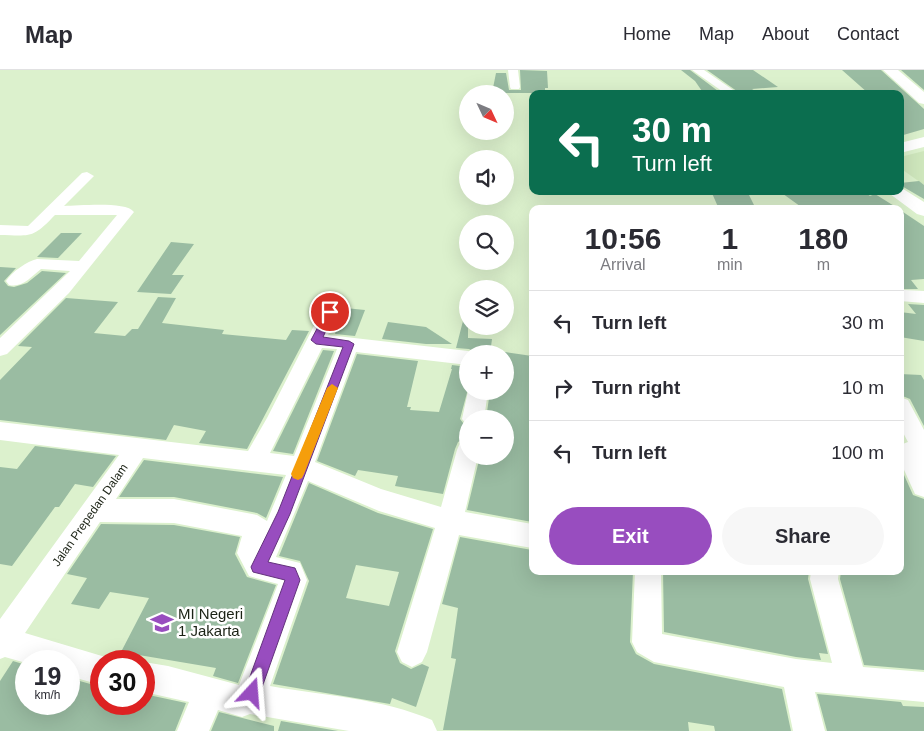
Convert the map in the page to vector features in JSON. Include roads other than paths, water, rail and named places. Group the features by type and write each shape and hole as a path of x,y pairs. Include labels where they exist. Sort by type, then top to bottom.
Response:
{"main road":[{"path":"890,70 924,100"},
{"path":"904,147 924,142"},
{"path":"901,195 924,210"}],"street":[{"path":"513,70 515,87"},
{"path":"697,70 728,90"},
{"path":"0,230 31,230 87,176"},
{"path":"0,349 84,267 126,211 51,211"},
{"path":"15,281 37,264 84,267"},
{"path":"254,461 275,424 330,312"},
{"path":"316,340 459,357"},
{"path":"258,567 284,514 300,467 349,344"},
{"path":"904,419 924,486"},
{"name":"Jalan Prepedan Dalam","path":"0,432 132,446 135,448 134,453 1,643"},
{"path":"135,448 142,447 300,467 379,500 450,521 529,535"},
{"path":"412,652 464,465"},
{"path":"94,510 174,511 257,527 250,553 258,567 290,574 293,580 250,698"},
{"path":"648,575 647,635 649,645 662,650 796,674 852,682 924,687"},
{"path":"824,575 852,682"},
{"path":"1,643 27,650"},
{"path":"796,674 809,731"},
{"path":"155,679 242,701 250,698 370,725 421,731"},
{"path":"193,731 210,692"}],"place":[{"name":"MI Negeri 1 Jakarta","path":"162,623"}]}
